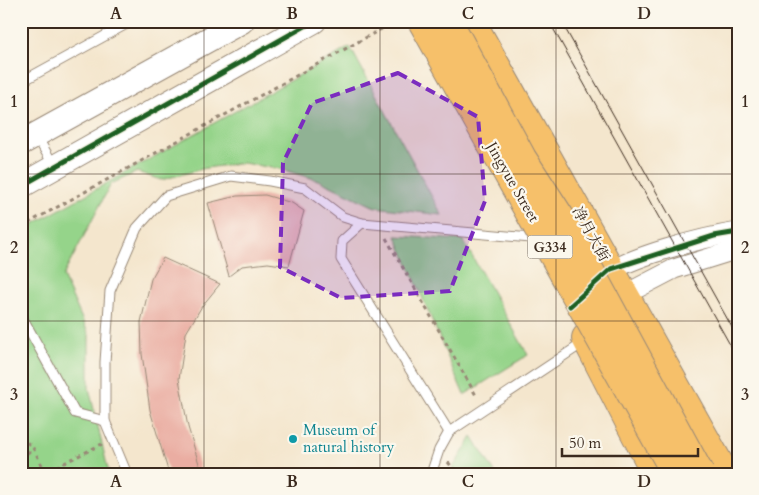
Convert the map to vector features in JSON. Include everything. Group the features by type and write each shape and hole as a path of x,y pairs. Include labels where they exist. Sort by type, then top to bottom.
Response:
{"main road":[{"path":"412,21 570,306 656,474"},
{"name":"Jingyue Street","path":"422,21 676,474"},
{"name":"净月大街","path":"448,21 522,158 564,223 700,474"},
{"name":"净月大街","path":"471,21 626,294 725,474"}],"street":[{"path":"28,139 242,21"},
{"path":"21,186 314,21"},
{"path":"570,306 611,269 714,236 738,232"},
{"path":"570,306 626,294 674,269 738,249"}],"lane":[{"path":"21,82 132,21"},
{"path":"28,139 54,167"},
{"path":"128,474 105,420 105,362 110,291 137,228 166,196 231,176 305,188 343,216 362,223 531,238"},
{"path":"362,223 342,241 342,259 450,432"},
{"path":"21,315 75,413 105,420"},
{"path":"431,474 439,450 450,432 587,341"}],"path":[{"path":"21,227 396,21"},
{"path":"379,224 484,409"},
{"path":"21,437 33,448 45,473 113,438"},
{"path":"21,459 33,448"}],"highlighted area":[{"path":"398,73 478,117 485,201 450,291 341,298 280,267 283,163 312,103"}],"green space":[{"path":"350,47 442,215 375,207 318,180 280,169 243,163 206,168 161,180 137,172 111,184 63,276 89,335 89,388 109,474 21,474 21,231"},
{"path":"396,236 463,240 528,355 464,395"},
{"path":"472,437 496,474 449,474"}],"building":[{"path":"265,195 292,203 304,211 289,266 268,263 242,266 229,276 208,203 237,196"},
{"path":"163,258 220,284 202,306 186,333 179,379 188,427 202,474 169,474 150,410 142,354 141,322 151,279"}],"tram line":[{"path":"549,21 738,359"},
{"path":"561,21 738,338"}],"cycle path":[{"path":"21,186 314,21"},
{"path":"570,306 611,269 714,236 738,232"}],"place":[{"name":"Museum of natural history","path":"293,439"}]}
